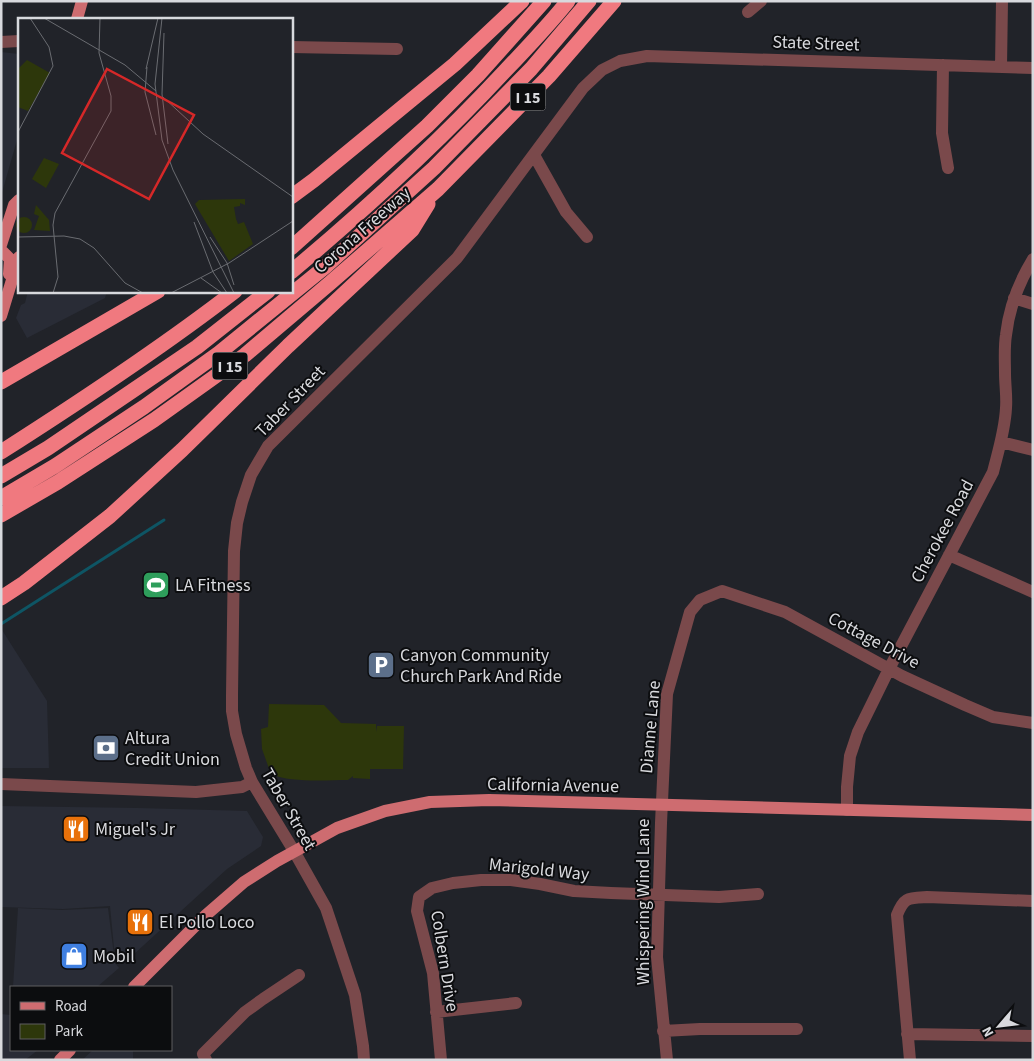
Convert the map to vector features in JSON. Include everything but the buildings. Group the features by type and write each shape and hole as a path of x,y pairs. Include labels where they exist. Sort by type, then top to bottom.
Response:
{"highway":[{"path":"292,196 455,64 522,1"},
{"name":"Corona Freeway","path":"292,247 427,126 478,75 544,1"},
{"path":"292,271 324,245 402,174 476,102 568,1"},
{"path":"1,498 55,466 144,407 218,353 325,268 434,168 531,69 589,1"},
{"name":"Corona Freeway","path":"1,515 58,482 154,420 245,355 438,189 548,76 614,1"},
{"path":"1,598 24,583 110,516 182,450 288,346 412,230 438,189"},
{"path":"1,382 156,292"},
{"path":"1,452 80,402 156,350 234,292"},
{"path":"1,476 48,448 160,373 197,347 267,292"}],"main road":[{"path":"77,18 82,1"},
{"path":"1,246 14,205 18,201"},
{"path":"1,250 10,259 7,297"},
{"path":"1,316 18,260"},
{"name":"California Avenue","path":"135,986 206,915 244,882 294,851 338,828 385,811 430,802 489,800 1033,815"},
{"path":"60,1060 69,1051"}],"street":[{"path":"748,12 762,1"},
{"path":"1001,67 1002,1"},
{"path":"1,42 18,41"},
{"path":"292,47 397,49"},
{"name":"State Street","path":"602,70 620,61 647,56 1033,68"},
{"path":"943,65 942,132 948,168"},
{"name":"Taber Street","path":"364,1060 355,995 326,908 252,782 236,734 232,712 234,551 237,523 242,502 251,474 268,446 457,258 583,88 602,70"},
{"path":"534,155 566,212 587,237"},
{"name":"Cherokee Road","path":"847,810 850,756 858,732 889,669 993,472 1001,442 1006,408 1006,336 1014,298 1033,259"},
{"path":"1014,298 1033,304"},
{"path":"1001,442 1033,450"},
{"path":"949,555 1033,592"},
{"name":"Cottage Drive","path":"700,600 722,591 785,612 889,669 965,705 993,717 1033,723"},
{"name":"Dianne Lane","path":"662,805 667,694 690,612 700,600"},
{"path":"1,784 196,792 242,787 252,782"},
{"name":"Whispering Wind Lane","path":"662,805 657,957 667,1060"},
{"name":"Marigold Way","path":"419,897 432,888 452,883 481,880 511,880 574,891 719,897 758,894"},
{"name":"Colbern Drive","path":"419,897 417,911 433,973 441,1060"},
{"path":"910,1060 896,915 902,904 912,898 927,897 1033,901"},
{"path":"205,1057 246,1012 299,975"},
{"path":"436,1012 516,1003"},
{"path":"663,1030 797,1029"},
{"path":"907,1034 1033,1036"}],"shaded area":[{"path":"1,52 18,54 18,136 1,196"},
{"path":"28,292 107,292 105,298 27,338 16,318 21,305 25,303"},
{"path":"2,630 47,701 49,768 1,768"},
{"path":"1,806 247,811 263,837 261,846 227,869 133,955 123,954 114,948 110,906 63,909 1,907"},
{"path":"18,908 61,910 108,908 115,963 119,968 98,986 13,986"},
{"path":"1,1014 10,1015 10,1051 37,1051 25,1060 1,1060"},
{"path":"92,1051 133,1051 133,1060 82,1060"}],"green space":[{"path":"269,704 324,705 341,723 376,724 376,732 377,726 404,726 403,769 370,769 370,779 353,778 353,776 348,780 298,780 271,774 262,749 261,729 268,727"}],"waterway":[{"path":"1,624 164,520"}],"place":[{"name":"LA Fitness","path":"156,585"},
{"name":"Canyon Community Church Park And Ride","path":"381,665"},
{"name":"Altura Credit Union","path":"106,748"},
{"name":"Miguel's Jr","path":"76,829"},
{"name":"El Pollo Loco","path":"140,922"},
{"name":"Mobil","path":"74,956"}]}
